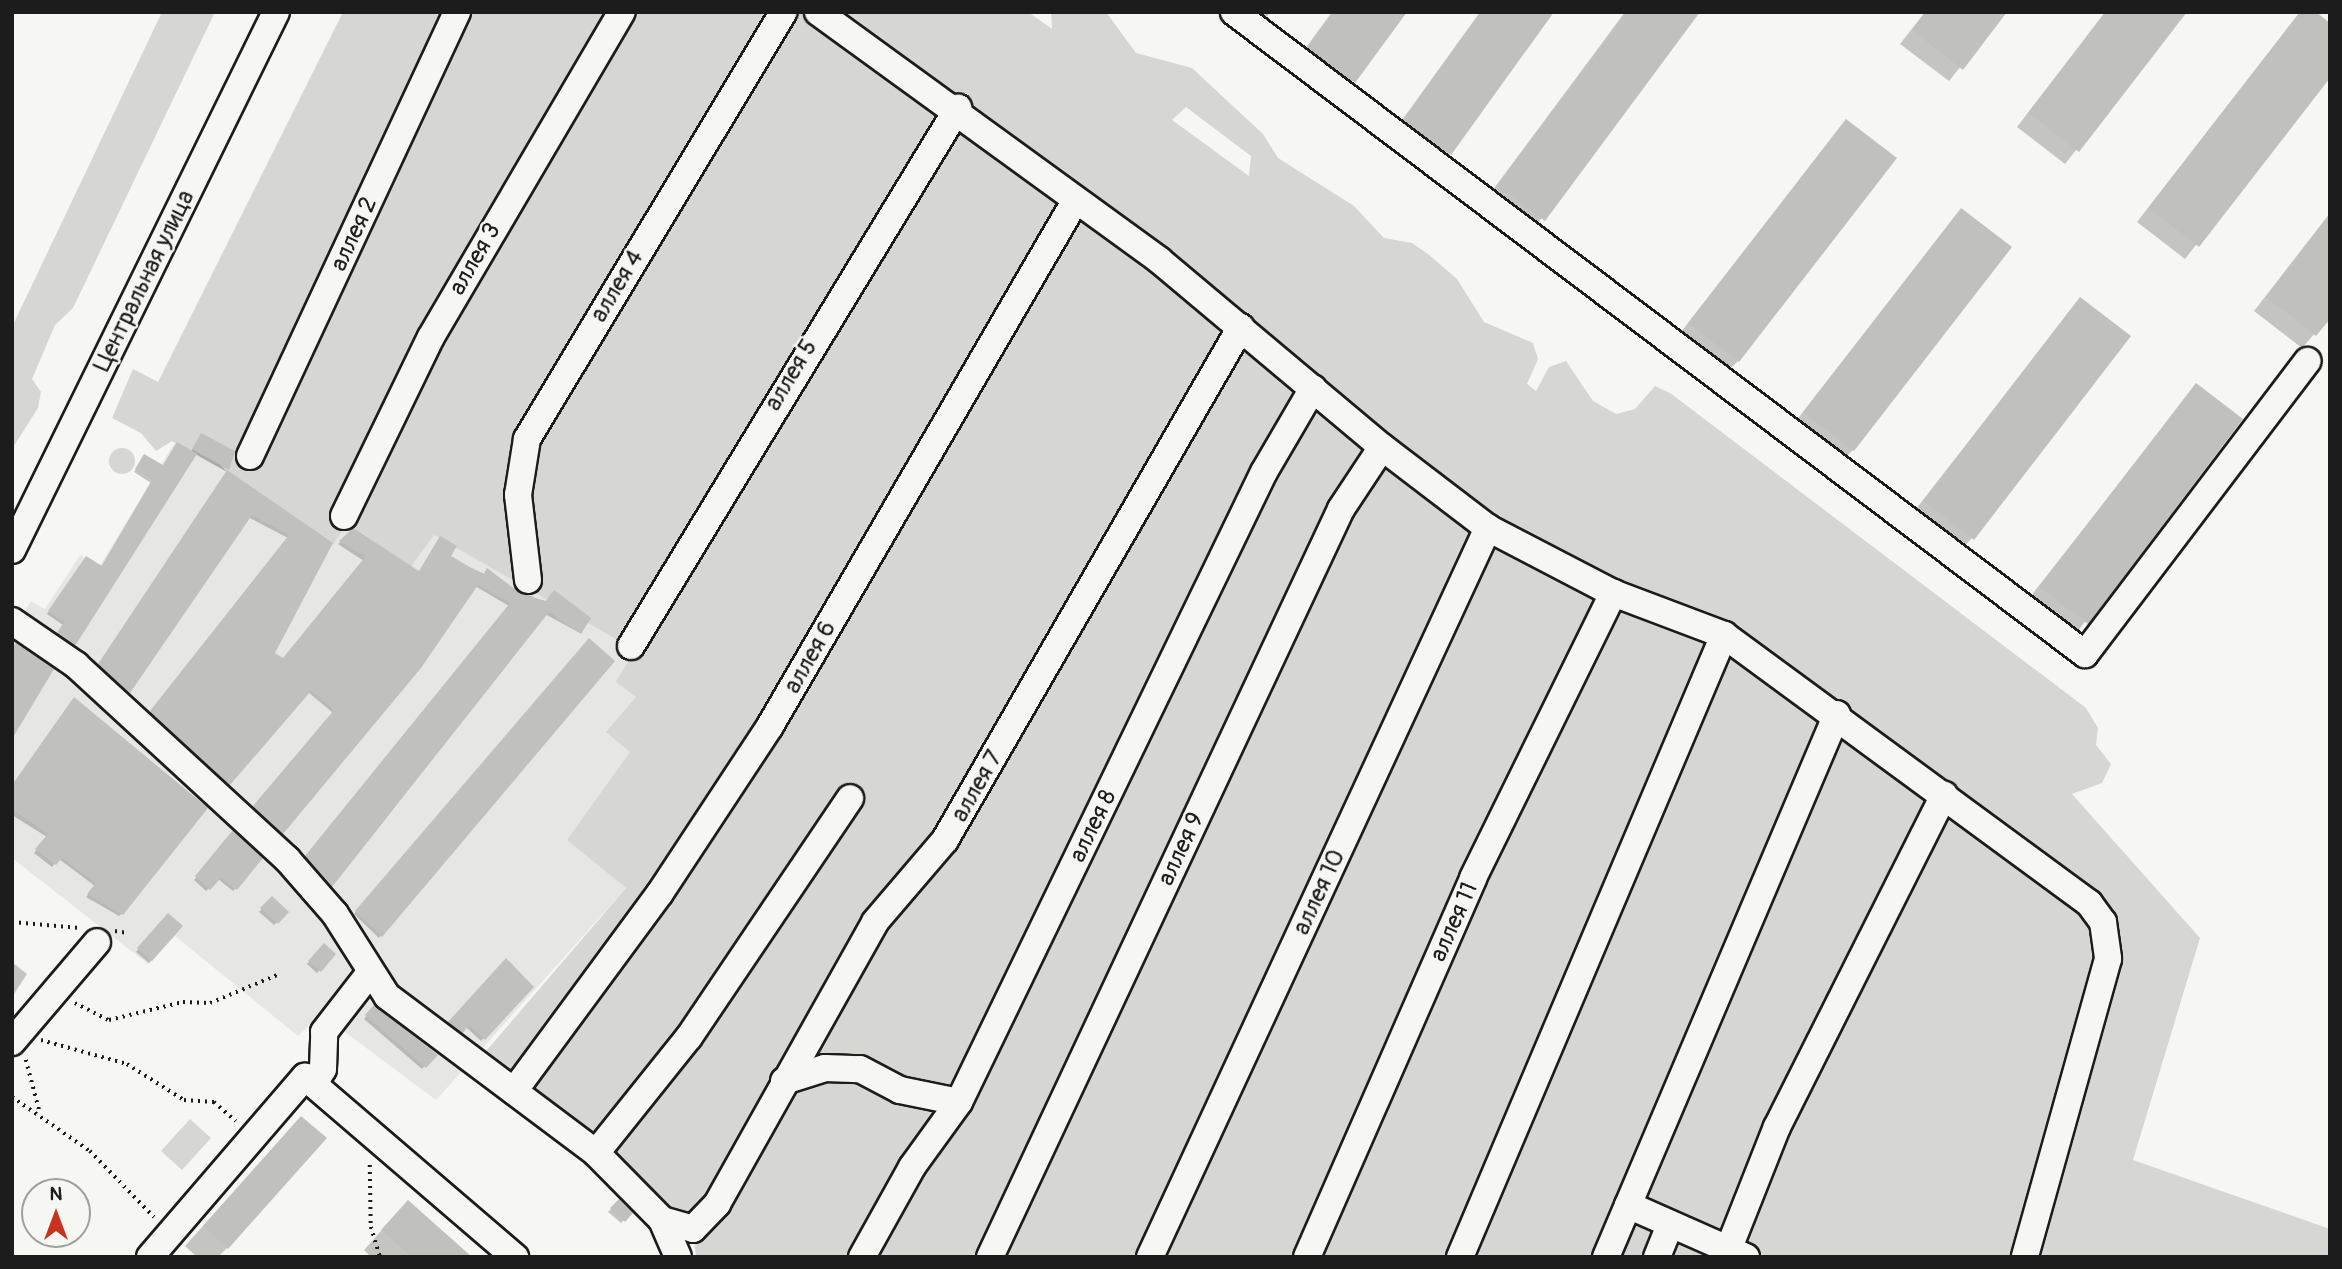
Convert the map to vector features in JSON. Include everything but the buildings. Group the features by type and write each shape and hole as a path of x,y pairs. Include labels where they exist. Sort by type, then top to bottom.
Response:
{"street":[{"name":"Центральная улица","path":"12,550 276,12"},
{"name":"аллея 2","path":"250,456 457,12"},
{"name":"аллея 3","path":"344,516 431,337 622,12"},
{"name":"аллея 4","path":"528,580 518,495 527,439 784,12"},
{"path":"818,12 958,108 1074,203 1241,327 1382,447 1489,528 1614,593 1724,635 1837,713 2089,903 2107,937 2102,991 2025,1257"},
{"path":"1234,12 2085,654 2306,361"},
{"name":"аллея 5","path":"631,646 958,108"},
{"name":"аллея 6","path":"513,1091 660,893 769,726 1074,203"},
{"name":"аллея 7","path":"662,1220 693,1228 717,1204 874,922 946,840 1241,327"},
{"name":"аллея 8","path":"862,1257 912,1167 959,1102 1264,471 1313,388"},
{"name":"аллея 9","path":"990,1257 1341,509 1382,447"},
{"name":"аллея 10","path":"1150,1257 1489,528"},
{"name":"аллея 11","path":"1307,1257 1473,878 1614,593"},
{"path":"12,621 76,665 287,859 350,935 369,974 387,996 596,1153 662,1220 678,1257"},
{"path":"1460,1257 1724,635"},
{"path":"1606,1257 1837,713"},
{"path":"1628,1206 1738,1252 1777,1127 1944,795"},
{"path":"596,1153 689,1037 850,798"},
{"path":"15,1038 56,990 96,934"},
{"path":"314,1084 323,1069 324,1032 369,974"},
{"path":"784,1081 825,1068 860,1069 900,1090 959,1102"},
{"path":"150,1257 305,1077 515,1257"},
{"path":"1657,1257 1670,1224"}],"path":[{"path":"12,922 96,934 127,933"},
{"path":"56,990 109,1020 172,1004 210,1003 278,975"},
{"path":"15,1038 41,1115"},
{"path":"15,1038 127,1063 184,1100 214,1102 254,1136"},
{"path":"12,1097 90,1151 170,1233"},
{"path":"373,1135 370,1227 380,1257"}],"shaded area":[{"path":"162,12 215,12 73,308 55,325 32,379 41,392 38,408 12,449 12,327"},
{"path":"343,12 1028,12 1052,29 1051,12 1106,12 1136,53 1192,68 1263,134 1278,158 1354,206 1384,238 1412,243 1428,254 1457,279 1484,322 1533,343 1538,359 1527,384 1536,391 1549,367 1566,361 1593,401 1616,414 1635,409 1655,386 1670,393 2086,708 2098,728 2096,745 2111,764 2102,783 2072,794 2200,938 2133,1160 2330,1229 2330,1257 696,1257 694,1238 481,1057 626,888 567,840 630,752 606,732 636,697 616,682 635,650 434,535 409,569 344,528 333,545 241,490 245,482 172,441 156,451 141,433 112,418 133,369 158,382","holes":["1186,107 1251,156 1249,176 1172,120"]},
{"path":"175,442 246,482 241,489 333,545 344,528 434,535 631,646 636,697 631,752 568,840 626,888 436,1100 321,1014 298,1036 175,936 148,964 12,858 12,631 31,601 45,609 80,555 99,567"},
{"path":"122,448 131,452 135,461 131,470 122,474 113,470 109,461 113,452"},
{"path":"190,1119 211,1138 182,1170 161,1151"}]}
